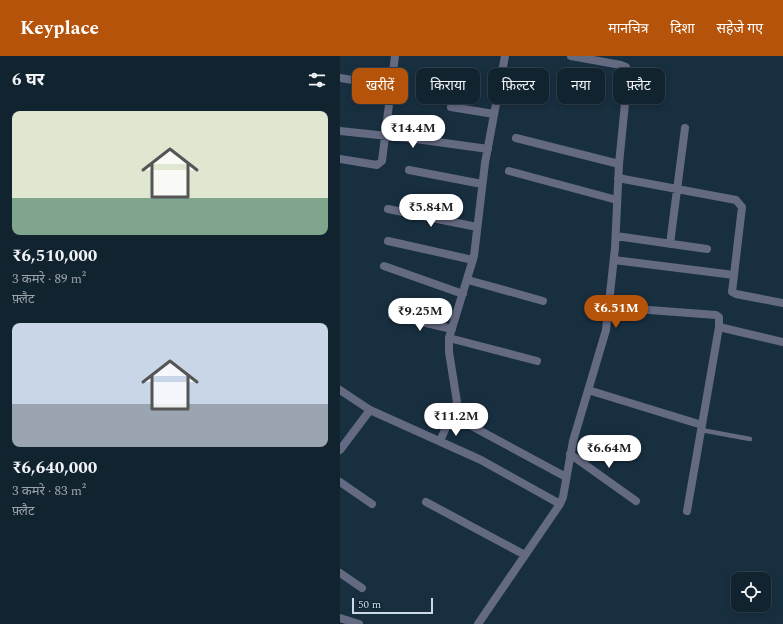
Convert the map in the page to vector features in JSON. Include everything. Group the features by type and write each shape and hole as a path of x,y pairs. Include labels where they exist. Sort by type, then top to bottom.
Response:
{"street":[{"path":"393,68 395,56"},
{"path":"440,441 457,398 448,352 449,338 473,260 482,184 505,56"},
{"path":"478,624 560,504 570,454 606,330 614,260 619,164 628,73 626,67 620,65 571,56"},
{"path":"340,78 352,80"},
{"path":"340,159 377,165 380,164 389,104"},
{"path":"451,107 494,114"},
{"path":"670,244 685,128"},
{"path":"340,131 385,137 416,139 488,149"},
{"path":"516,138 619,164"},
{"path":"410,170 482,184"},
{"path":"509,171 617,200"},
{"path":"618,178 736,200 742,207 732,288 736,294 783,303"},
{"path":"388,209 478,227"},
{"path":"616,236 707,250"},
{"path":"388,241 473,260"},
{"path":"614,260 734,275"},
{"path":"384,266 463,294"},
{"path":"468,280 543,301"},
{"path":"609,306 716,316 720,321 687,511"},
{"path":"392,316 452,329"},
{"path":"719,327 783,342"},
{"path":"449,338 537,361"},
{"path":"340,390 370,410 481,460 560,504"},
{"path":"588,390 701,427"},
{"path":"340,450 370,410"},
{"path":"451,415 566,476"},
{"path":"570,454 636,501"},
{"path":"340,482 372,504"},
{"path":"426,502 524,555"},
{"path":"340,573 362,588"},
{"path":"340,618 359,624"}],"lane":[{"path":"701,427 750,439"}]}
